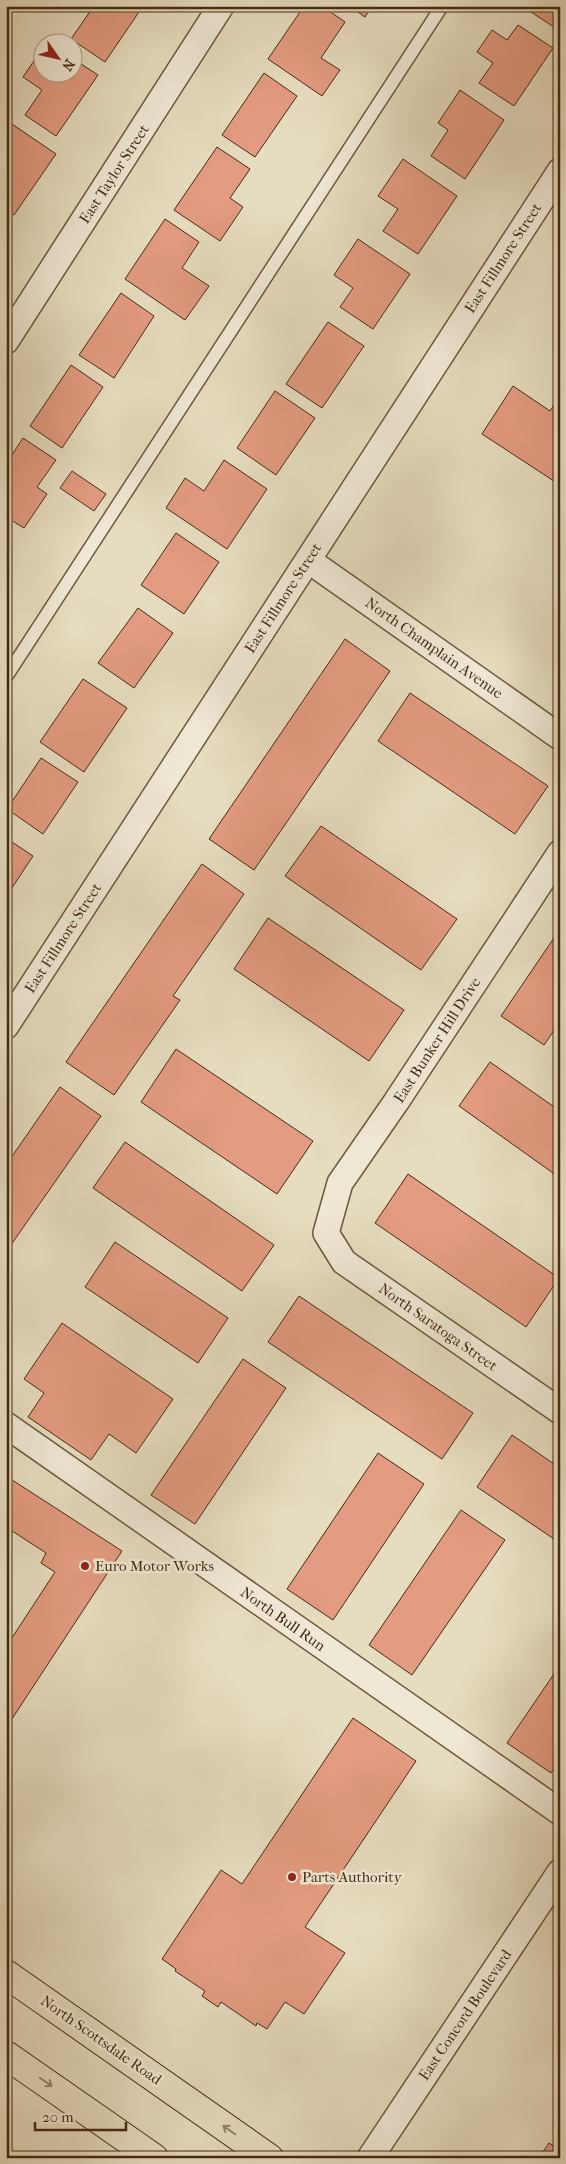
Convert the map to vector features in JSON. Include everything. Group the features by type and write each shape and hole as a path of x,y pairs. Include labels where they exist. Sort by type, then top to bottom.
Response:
{"main road":[{"name":"North Scottsdale Road","path":"6,1974 269,2158"},
{"path":"6,2054 154,2158"}],"street":[{"name":"East Taylor Street","path":"6,341 222,6"},
{"name":"East Fillmore Street","path":"6,1026 560,171"},
{"name":"North Champlain Avenue","path":"308,560 560,737"},
{"name":"East Bunker Hill Drive","path":"326,1233 340,1183 396,1102 560,853"},
{"name":"North Saratoga Street","path":"326,1233 344,1262 560,1411"},
{"name":"North Bull Run","path":"6,1425 560,1812"},
{"name":"East Concord Boulevard","path":"370,2158 560,1872"}],"lane":[{"path":"6,677 442,6"}],"building":[{"path":"79,6 143,6 105,62 82,46 82,32 76,32 89,13"},
{"path":"304,6 322,6 345,22 321,58 340,70 322,96 268,59"},
{"path":"349,6 372,6 365,17"},
{"path":"530,6 560,6 560,31 528,10"},
{"path":"518,25 553,48 514,106 479,83 493,63 477,52 492,30 507,40"},
{"path":"32,64 32,82 82,82 82,65 98,75 56,136 25,115 42,90 23,77"},
{"path":"264,73 297,96 255,157 222,135"},
{"path":"460,90 504,120 465,179 431,156 448,130 438,123"},
{"path":"6,120 56,154 14,215 6,210"},
{"path":"217,147 250,169 230,198 243,207 220,241 174,210"},
{"path":"403,159 457,196 418,254 383,231 398,209 378,196"},
{"path":"165,219 199,242 182,268 209,286 185,320 125,279"},
{"path":"358,239 410,274 373,329 340,307 353,288 334,275"},
{"path":"121,293 154,316 114,378 79,355"},
{"path":"328,322 364,346 322,408 286,384"},
{"path":"71,365 103,387 62,448 30,426"},
{"path":"513,386 550,411 560,396 560,485 482,434"},
{"path":"275,391 315,418 276,475 237,448"},
{"path":"23,438 56,460 37,487 47,494 24,528 6,517 6,464"},
{"path":"224,460 267,489 227,549 166,508 185,478 204,491"},
{"path":"72,471 106,494 94,511 60,488"},
{"path":"176,533 219,562 184,614 141,585"},
{"path":"138,608 173,633 134,688 98,663"},
{"path":"345,639 390,671 254,870 209,839"},
{"path":"83,679 127,708 84,772 40,742"},
{"path":"410,693 548,786 515,834 378,741"},
{"path":"41,758 78,782 43,834 7,809"},
{"path":"321,826 457,919 421,970 285,876"},
{"path":"6,838 33,856 6,897"},
{"path":"202,864 244,894 173,996 180,1000 114,1095 66,1062"},
{"path":"268,918 404,1010 369,1061 234,969"},
{"path":"560,929 560,1022 544,1045 501,1016"},
{"path":"176,1049 313,1141 277,1194 141,1102"},
{"path":"490,1062 560,1111 560,1178 459,1106"},
{"path":"60,1087 101,1116 6,1252 6,1165"},
{"path":"125,1142 274,1245 242,1291 93,1188"},
{"path":"408,1174 559,1278 526,1327 375,1223"},
{"path":"115,1242 228,1318 198,1363 85,1287"},
{"path":"299,1296 473,1413 442,1459 268,1342"},
{"path":"62,1323 173,1399 136,1453 109,1434 91,1460 28,1417 44,1393 24,1379"},
{"path":"243,1359 286,1388 195,1524 151,1495"},
{"path":"512,1435 560,1468 560,1543 477,1487"},
{"path":"378,1453 424,1484 333,1620 287,1589"},
{"path":"6,1476 122,1551 6,1728 6,1647 55,1572 41,1563 46,1553 6,1527"},
{"path":"461,1510 505,1540 412,1675 369,1645"},
{"path":"560,1665 560,1761 551,1773 507,1743"},
{"name":"Parts Authority","path":"353,1718 416,1761 305,1927 345,1953 304,2014 285,2002 267,2029 257,2023 256,2026 221,2002 218,2007 202,1996 205,1991 175,1971 176,1969 162,1959 221,1870 242,1884"},
{"path":"549,2143 560,2150 560,2158 539,2158"}],"place":[{"name":"Euro Motor Works","path":"85,1566"},
{"name":"Parts Authority","path":"292,1877"}]}
